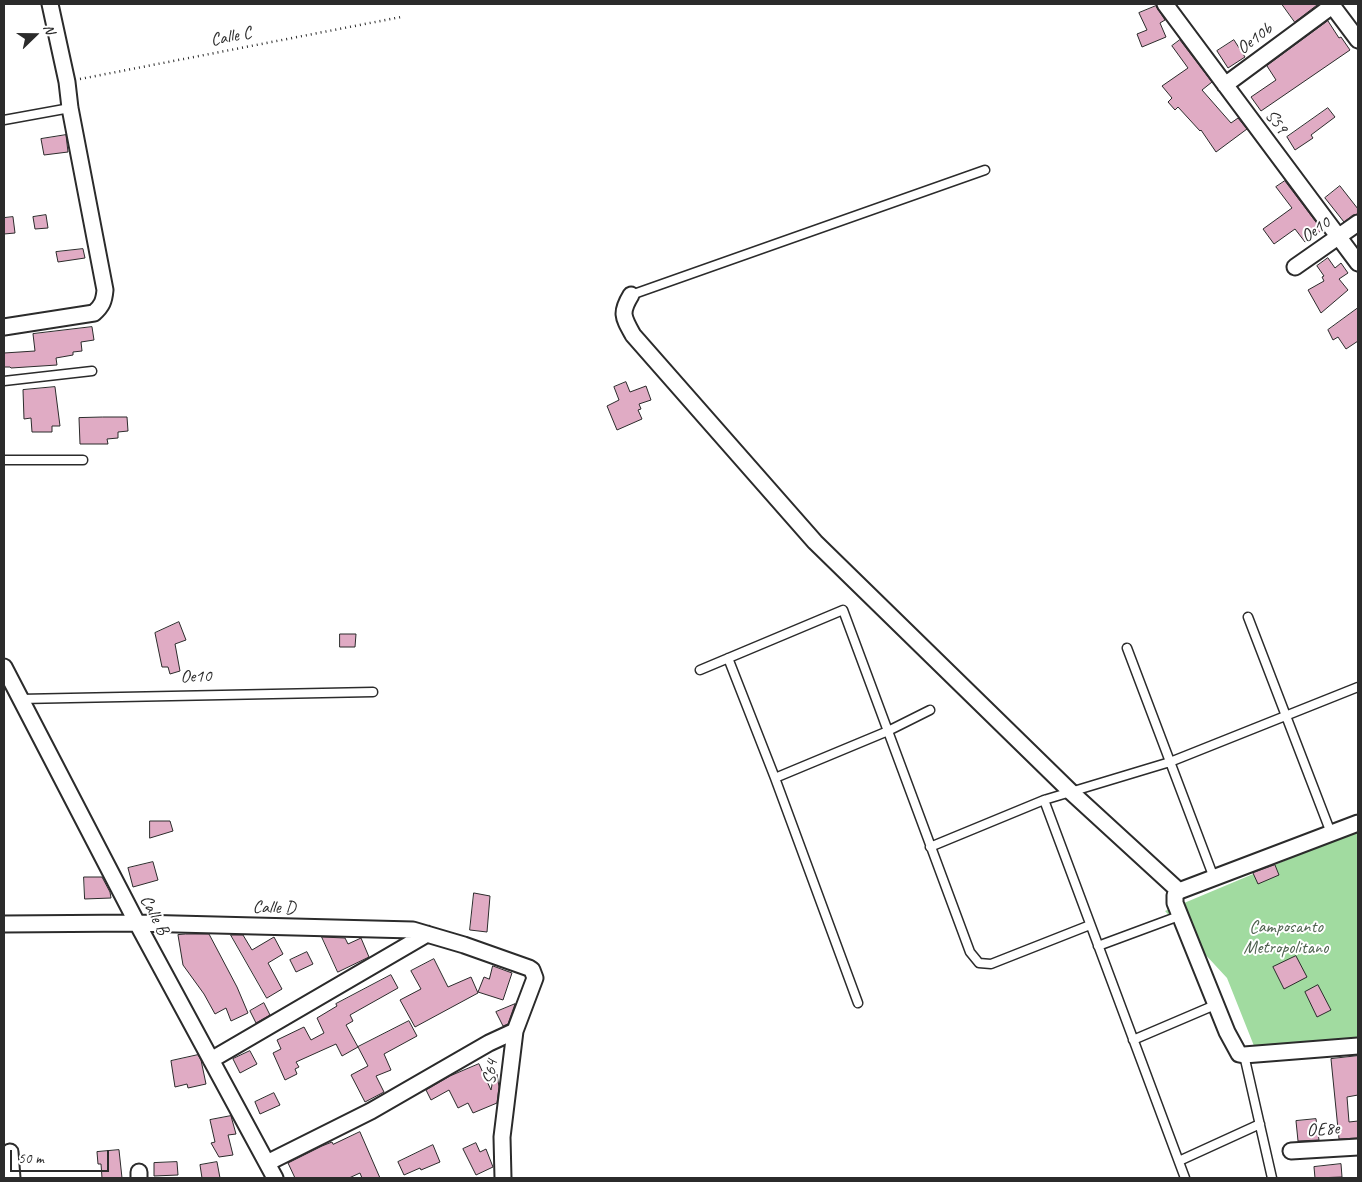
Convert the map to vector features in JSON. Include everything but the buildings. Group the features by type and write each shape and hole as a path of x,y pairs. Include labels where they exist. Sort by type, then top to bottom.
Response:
{"street":[{"path":"4,327 94,313 101,307 104,299 105,290 70,108 67,82 50,4"},
{"name":"S59","path":"1165,4 1358,263"},
{"path":"1331,5 1358,40"},
{"name":"Oe10b","path":"1225,85 1331,5"},
{"name":"Oe10","path":"1295,267 1358,223"},
{"path":"631,295 624,307 624,318 633,335 814,542 1070,792 1179,892"},
{"name":"Calle B","path":"4,667 137,923 275,1178"},
{"path":"1358,823 1214,878 1175,895 1179,916 1227,1032 1241,1056 1358,1046"},
{"name":"Calle D","path":"4,924 137,923 413,930 464,945 529,968 534,974"},
{"path":"211,1060 426,934"},
{"name":"S64","path":"504,1178 502,1137 515,1031 535,978 534,974"},
{"path":"268,1163 371,1111 489,1043 515,1031"},
{"name":"OE8e","path":"1291,1151 1358,1146"},
{"path":"10,1152 12,1178"}],"lane":[{"path":"4,120 70,108"},
{"path":"631,295 985,170"},
{"path":"4,381 92,371"},
{"path":"4,460 83,460"},
{"path":"700,670 844,610 970,952 979,963 991,964 1090,924"},
{"path":"1248,617 1331,833"},
{"path":"1127,648 1214,878"},
{"path":"728,658 775,778 858,1003"},
{"path":"930,847 1044,800 1170,762 1358,687"},
{"name":"Oe10","path":"20,699 373,692"},
{"path":"775,778 888,731 930,710"},
{"path":"1044,800 1185,1178"},
{"path":"1098,946 1179,916"},
{"path":"1133,1040 1216,1005"},
{"path":"1244,1055 1272,1178"},
{"path":"1179,1160 1260,1124"}],"path":[{"name":"Calle C","path":"67,82 401,17"}],"green space":[{"name":"Camposanto Metropolitano","path":"1358,830 1358,1047 1260,1061 1227,978 1165,911"}]}
